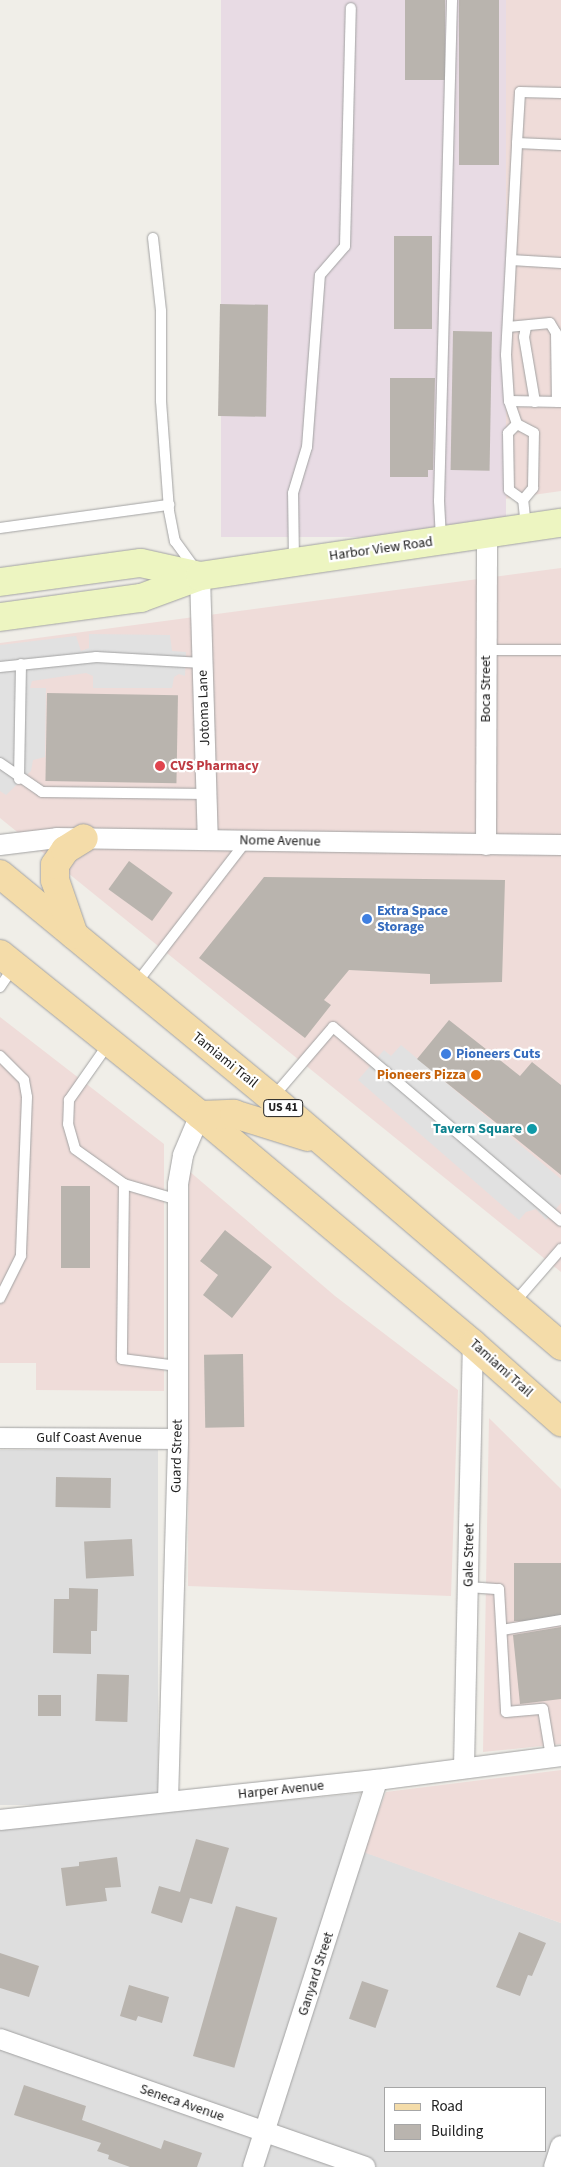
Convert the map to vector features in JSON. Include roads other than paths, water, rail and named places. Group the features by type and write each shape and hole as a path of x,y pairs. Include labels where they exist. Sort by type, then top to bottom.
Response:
{"main road":[{"name":"Harbor View Road","path":"0,617 141,598 200,576 561,522"},
{"name":"Harbor View Road","path":"0,582 141,563 200,576"},
{"path":"74,936 55,880 55,865 65,850 84,838"},
{"name":"Tamiami Trail","path":"0,874 272,1098 561,1346"},
{"name":"Tamiami Trail","path":"5,968 109,1042 200,1116 473,1344 561,1422"},
{"path":"200,1116 234,1114 254,1118 324,1143"}],"street":[{"name":"Boca Street","path":"486,845 487,533"},
{"name":"Jotoma Lane","path":"200,576 208,839"},
{"name":"Nome Avenue","path":"0,845 57,838 84,838 561,845"},
{"name":"Guard Street","path":"168,1801 178,1438 178,1200 183,1155 200,1116"},
{"name":"Gale Street","path":"464,1767 473,1344"},
{"name":"Gulf Coast Avenue","path":"0,1438 178,1438"},
{"name":"Harper Avenue","path":"0,1820 377,1780 464,1767 556,1757"},
{"name":"Ganyard Street","path":"253,2167 377,1780"},
{"name":"Seneca Avenue","path":"0,2039 365,2167"},
{"path":"554,2167 561,2146"}],"lane":[{"path":"441,540 439,502 452,0"},
{"path":"294,562 293,493 307,447 320,275 345,246 351,8"},
{"path":"526,528 523,500 533,488 534,433 517,424 509,401 508,327 520,92 561,92"},
{"path":"517,143 561,145"},
{"path":"153,238 161,310 161,401 169,506 175,541 200,576"},
{"path":"511,260 561,264"},
{"path":"508,327 526,328 538,322 550,323 556,334 559,402 509,401"},
{"path":"526,328 524,337 535,402"},
{"path":"517,424 508,433 509,490 523,500"},
{"path":"0,528 169,506"},
{"path":"486,650 561,650"},
{"path":"0,667 96,657 203,663"},
{"path":"19,779 21,664"},
{"path":"0,763 19,779 42,792 207,794"},
{"path":"134,985 248,840"},
{"path":"272,1098 333,1027 561,1221"},
{"path":"109,1042 69,1100 68,1124 75,1149 124,1184 178,1200"},
{"path":"0,1056 24,1080 27,1096 21,1256 0,1298"},
{"path":"124,1184 122,1359 178,1366"},
{"path":"514,1304 561,1249"},
{"path":"468,1587 499,1589 506,1712 543,1709 556,1757"},
{"path":"502,1630 561,1620"}],"place":[{"name":"CVS Pharmacy","path":"160,766"},
{"name":"Extra Space Storage","path":"367,919"},
{"name":"Pioneers Cuts","path":"446,1054"},
{"name":"Pioneers Pizza","path":"476,1075"},
{"name":"Tavern Square","path":"532,1129"}]}
